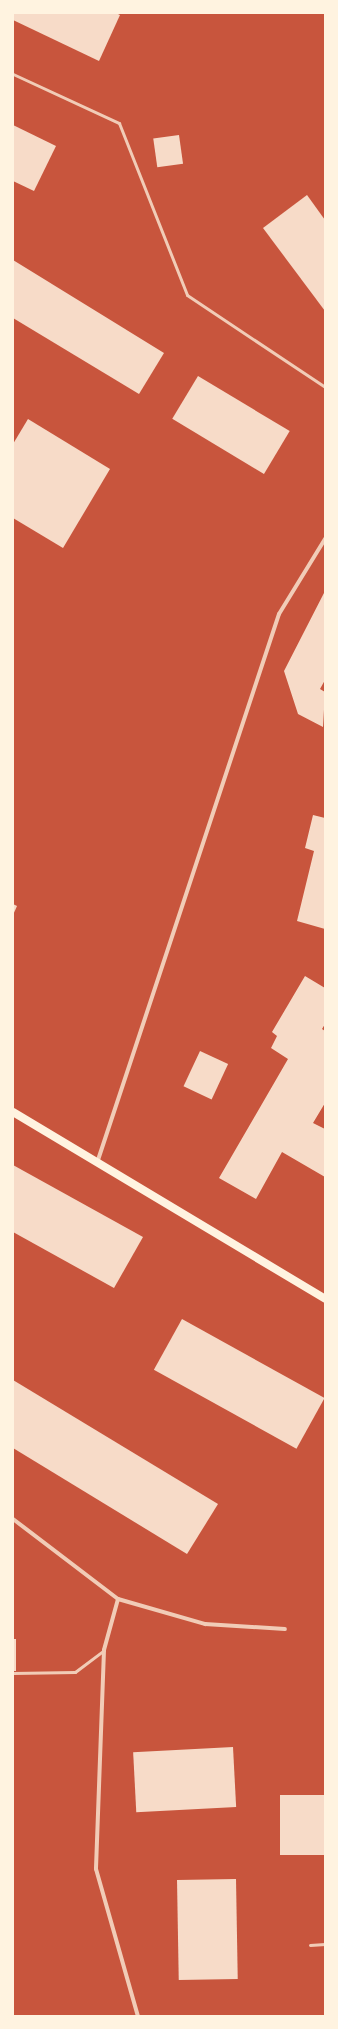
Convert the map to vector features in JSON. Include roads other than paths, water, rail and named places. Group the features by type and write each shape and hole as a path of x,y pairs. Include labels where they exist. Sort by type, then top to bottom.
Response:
{"main road":[{"path":"13,1112 325,1299"}],"street":[{"path":"97,1163 279,614 325,539"},
{"path":"13,1519 118,1599 205,1624 285,1628"},
{"path":"118,1599 104,1650 96,1869 138,2016"}],"lane":[{"path":"13,74 119,123 187,295 325,387"},
{"path":"13,1673 75,1672 104,1650"},
{"path":"310,1945 325,1944"}]}
